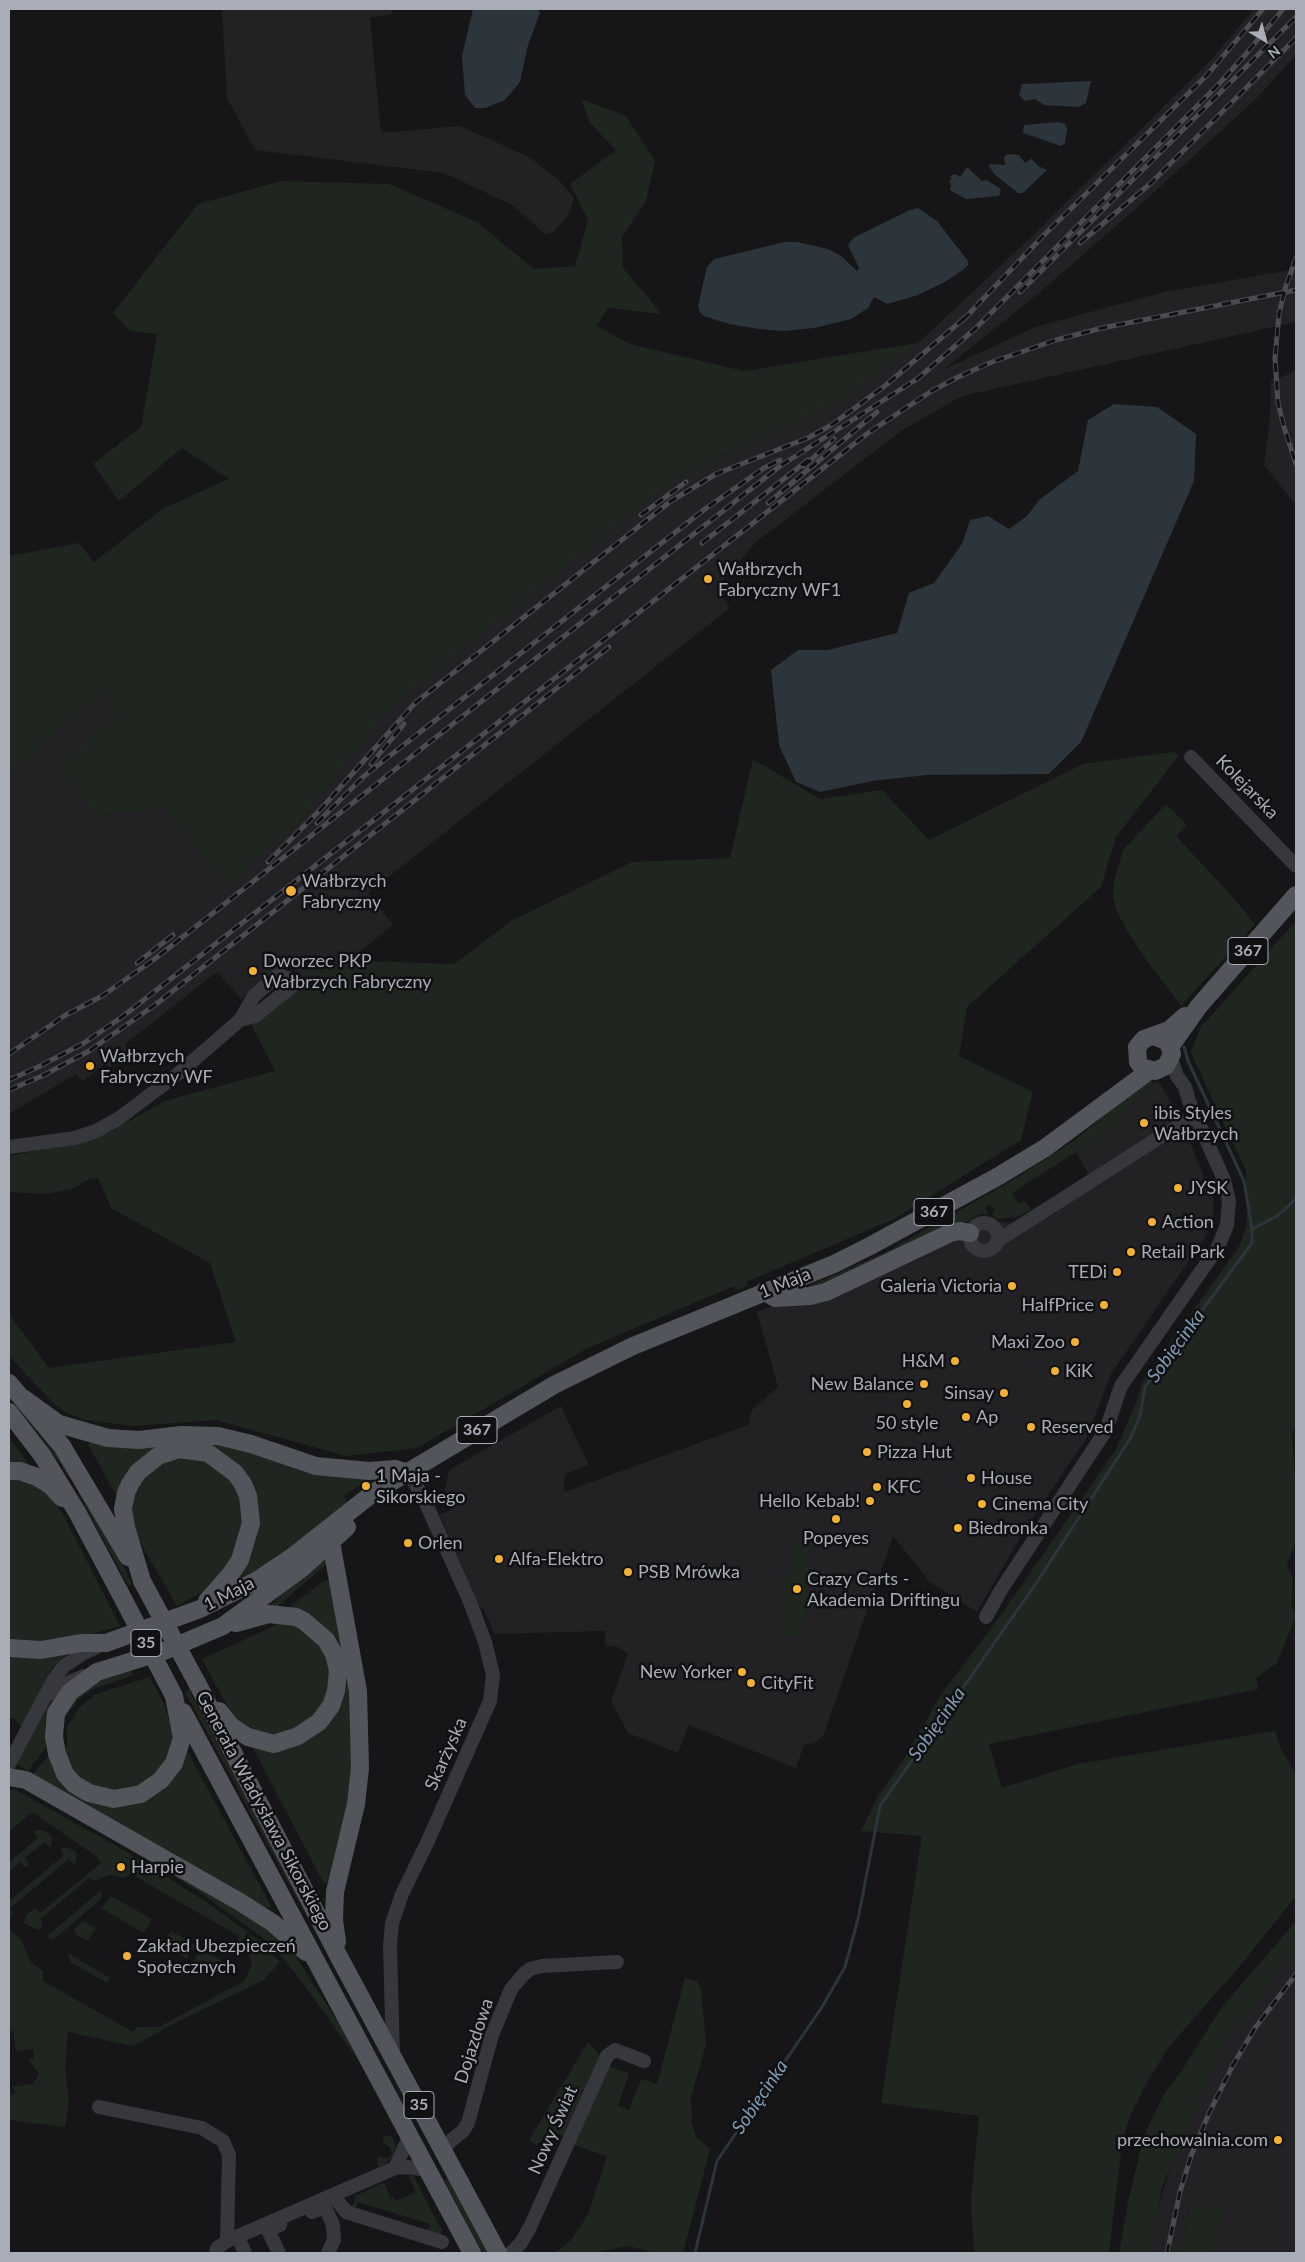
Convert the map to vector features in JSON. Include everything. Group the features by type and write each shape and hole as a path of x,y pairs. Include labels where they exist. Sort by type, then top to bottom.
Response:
{"main road":[{"name":"367","path":"1199,1006 1163,1069 1147,1068 1137,1047 1144,1039 1169,1030 1199,1006 1296,895"},
{"path":"1154,1036 1164,1039 1171,1053"},
{"name":"1 Maja","path":"106,1643 200,1609 256,1581 292,1557 373,1493 554,1385 632,1346 834,1264 918,1220 1045,1148 1147,1068"},
{"path":"764,1292 775,1298 810,1296 826,1292 950,1233 960,1231 970,1233"},
{"name":"Generała Władysława Sikorskiego","path":"9,1383 62,1446 142,1581 339,1957 498,2253"},
{"path":"23,1398 59,1424 108,1438 138,1440 181,1435 218,1436 251,1444 316,1466 369,1471 395,1469 409,1473"},
{"name":"Generała Władysława Sikorskiego","path":"9,1412 42,1455 77,1512 472,2253"},
{"path":"142,1581 126,1527 124,1509 126,1493 130,1484 138,1472 158,1456 179,1449 208,1453 234,1472 243,1484 248,1496 251,1523 240,1560 230,1575 200,1609"},
{"path":"9,1471 20,1471 37,1477 50,1485 77,1512"},
{"name":"1 Maja","path":"97,1672 164,1651 223,1626 301,1569 409,1473"},
{"path":"331,1542 358,1691 360,1760 356,1804 335,1892 334,1920 339,1957"},
{"path":"197,1683 231,1726 248,1737 274,1744 309,1730 331,1706 338,1681 334,1654 326,1640 304,1621 296,1617 269,1614 223,1626"},
{"path":"9,1648 42,1650 81,1643 106,1643"},
{"path":"97,1672 70,1692 62,1702 56,1713 54,1737 57,1754 65,1774 74,1784 89,1793 101,1797 114,1800 141,1794 162,1780 174,1763 182,1738 174,1696"},
{"path":"9,1777 26,1780 240,1902 273,1923 311,1953 329,1935"}],"street":[{"name":"Kolejarska","path":"1191,757 1296,866"},
{"path":"9,1147 75,1138 96,1131 144,1101 240,1020 255,1016 291,987"},
{"path":"986,1617 1001,1590 1106,1430 1121,1386 1218,1247 1227,1225 1230,1201 1224,1180 1189,1101 1185,1087 1177,1076 1171,1053"},
{"path":"1147,1068 1164,1074 1189,1101"},
{"path":"1021,1224 994,1227 981,1223 975,1226 970,1233 971,1242 980,1250 989,1250 997,1241 1021,1224 1196,1116"},
{"path":"994,1227 997,1232 997,1241"},
{"name":"Skarżyska","path":"393,2057 390,1946 392,1923 402,1894 490,1702 493,1675 486,1642 470,1602 428,1506 409,1473"},
{"name":"1 Maja","path":"9,1764 54,1679 64,1666 84,1652 106,1643"},
{"name":"1 Maja","path":"45,1697 76,1679 97,1672"},
{"name":"Dojazdowa","path":"442,2148 463,2131 468,2123 492,2036 511,1989 524,1974 530,1969 542,1966 617,1962"},
{"name":"Nowy Świat","path":"511,2253 521,2243 530,2227 607,2056 615,2050 644,2061"},
{"path":"99,2106 202,2128 223,2141 229,2156 232,2239 244,2253"},
{"path":"395,2168 410,2135"},
{"path":"216,2253 218,2248 232,2239 395,2168 407,2167 428,2170"},
{"path":"334,2196 346,2212 442,2242"},
{"path":"279,2253 268,2230 325,2207 334,2233 333,2244 328,2253"}],"shaded area":[{"path":"222,9 392,9 392,14 370,18 381,133 460,126 529,157 558,179 574,198 570,212 554,232 545,234 512,205 444,173 255,150 227,98"},
{"path":"473,9 538,9 540,13 528,45 520,82 505,100 485,108 475,108 465,95 462,56"},
{"path":"1254,9 1296,9 1296,55 1257,98 1139,206 1033,298 943,370 1035,327 1164,292 1296,269 1296,322 962,396 904,429 756,542 716,588 730,608 368,893 393,925 325,979 306,986 287,961 241,999 217,972 125,1044 129,1052 109,1067 105,1064 83,1081 76,1074 9,1114 9,774 101,692 120,714 57,766 97,816 164,807 227,885 303,817 392,705 678,476 840,399 918,343 1028,240 1211,60"},
{"path":"1091,81 1086,103 1078,107 1044,105 1035,99 1025,101 1019,95 1022,84"},
{"path":"581,99 626,116 655,161 646,201 622,237 623,268 662,314 608,308 597,326 630,344 744,371 918,343 840,399 678,476 392,705 303,817 227,886 164,807 97,816 57,766 120,714 101,693 9,774 9,556 79,543 94,562 164,508 229,479 182,448 119,501 93,464 141,427 157,334 130,331 113,313 198,204 281,181 389,184 477,222 534,269 575,266 588,220 570,184 616,150 589,122"},
{"path":"1058,122 1065,124 1067,129 1065,143 1061,146 1023,133 1024,125"},
{"path":"1008,154 1019,155 1025,163 1031,159 1029,156 1038,166 1047,170 1023,193 1018,193 994,174 988,164 1005,165 1004,157"},
{"path":"967,167 982,181 986,180 1001,189 999,196 966,199 950,190 951,184 949,180 952,179 950,176 955,174 960,177"},
{"path":"918,208 937,221 968,261 968,265 963,270 943,283 915,296 887,304 874,297 868,308 851,319 814,328 783,331 759,329 729,324 700,313 698,306 707,267 714,259 785,242 797,242 828,249 841,256 857,271 859,268 848,245 853,238 910,210"},
{"path":"1296,370 1296,505 1264,465 1270,417 1271,379 1280,378"},
{"path":"1114,404 1157,407 1196,434 1194,481 1081,742 1049,774 927,775 872,781 820,792 796,782 779,745 771,670 798,650 828,650 897,633 909,593 934,583 962,544 970,520 988,516 1009,529 1027,516 1039,500 1078,471 1088,420"},
{"path":"1172,752 1179,755 1116,837 1101,887 967,1007 959,1056 1033,1092 1021,1140 894,1219 746,1282 748,1285 738,1290 734,1286 586,1349 417,1448 346,1456 216,1420 133,1426 86,1420 67,1413 53,1403 9,1356 9,1314 49,1368 236,1342 210,1263 111,1208 98,1178 89,1179 72,1189 44,1194 9,1192 9,1156 90,1140 111,1131 165,1101 275,1071 251,1024 301,988 313,959 454,964 511,921 632,862 730,858 753,759 820,799 882,790 929,840 1083,764"},
{"path":"1166,804 1187,825 1176,836 1231,895 1255,924 1181,1006 1144,957 1125,927 1116,910 1113,896 1114,881 1123,850"},
{"path":"1296,921 1296,1425 1292,1434 1296,1500 1296,1540 1287,1565 1293,1579 1291,1605 1296,1616 1277,1663 1256,1678 1258,1689 989,1744 1002,1788 1078,1764 1275,1731 1282,1751 1296,1774 1296,1896 1239,1967 1168,2048 1146,2084 1130,2116 1122,2143 1109,2253 974,2253 971,2199 979,2116 881,2103 921,1836 861,1831 878,1796 902,1762 942,1693 1001,1615 1116,1449 1136,1403 1143,1381 1240,1245 1247,1223 1246,1171 1191,1053 1200,1028"},
{"path":"1149,1079 1152,1082 1151,1086 1115,1121 1118,1125 1012,1193 1019,1204 1025,1201 1031,1210 1016,1217 999,1219 991,1215 995,1211 990,1204 985,1208 989,1215 981,1214 973,1217 966,1223 953,1223 825,1287 802,1289 886,1252 1013,1180 1075,1140"},
{"path":"1158,1081 1178,1113 1213,1199 1213,1218 1207,1234 1111,1374 1087,1437 1020,1538 977,1612 930,1582 893,1536 824,1734 815,1743 804,1745 796,1768 689,1725 678,1753 628,1733 611,1701 628,1654 618,1647 605,1645 605,1631 494,1634 483,1607 480,1608 440,1515 451,1510 444,1494 449,1470 561,1406 589,1465 565,1474 564,1492 748,1425 751,1411 778,1387 757,1312 970,1224 978,1219 989,1218 1004,1223 1017,1221 1090,1176 1075,1151 1093,1140 1151,1084"},
{"path":"9,1392 47,1437 90,1504 132,1583 130,1585 128,1585 72,1481 42,1438 9,1397"},
{"path":"9,1437 33,1470 9,1465"},
{"path":"93,1440 201,1440 375,1474 344,1496 347,1502 324,1523 288,1550 236,1583 235,1580 253,1500 186,1443 118,1498 88,1445"},
{"path":"179,1455 215,1463 240,1492 243,1523 237,1552 211,1587 177,1606 138,1539 132,1517 134,1504 129,1502 151,1466"},
{"path":"9,1476 23,1477 42,1490 53,1501 65,1518 120,1626 71,1640 9,1643"},
{"name":"Crazy Carts - Akademia Driftingu","path":"791,1543 811,1544 803,1638 783,1633"},
{"path":"326,1554 327,1564 279,1605 273,1609 267,1608"},
{"path":"329,1580 354,1692 351,1801 333,1885 323,1882 253,1748 263,1749 324,1726 340,1655 286,1610 323,1581"},
{"path":"292,1621 323,1646 333,1683 315,1720 280,1735 266,1736 253,1732 254,1729 241,1722 231,1713 202,1659 283,1622"},
{"path":"72,1652 62,1658 50,1671 22,1728 14,1718 9,1718 9,1653"},
{"path":"132,1670 133,1675 91,1690 79,1699 61,1725 65,1709 90,1684"},
{"path":"149,1677 164,1703 172,1729 173,1744 170,1761 143,1788 103,1792 77,1778 62,1752 67,1746 67,1727 78,1709 94,1695"},
{"path":"189,1690 315,1927 313,1928 185,1692"},
{"path":"60,1691 50,1742 28,1771 16,1764 45,1709"},
{"path":"186,1749 271,1906 266,1909 33,1774 47,1757 52,1754 59,1774 126,1803"},
{"path":"14,1789 127,1852 206,1902 248,1932 240,1945 238,1941 239,1936 131,1874 124,1878 108,1875 96,1881 89,1878 40,1919 43,1926 38,1930 24,1923 26,1915 35,1908 40,1913 101,1863 96,1856 32,1812 9,1832 9,1791"},
{"path":"36,1830 48,1833 52,1839 51,1846 45,1842 25,1858 29,1864 28,1867 25,1867 20,1862 9,1872 9,1862 38,1838 33,1832"},
{"path":"125,1846 267,1926 291,1949 354,2047 400,2139 358,2060 299,1978 270,1943 201,1893"},
{"path":"66,1847 75,1851 77,1855 74,1864 69,1859 9,1909 9,1901 64,1855 60,1849"},
{"path":"100,1891 102,1894 100,1900 53,1940 47,1936"},
{"path":"111,1896 152,1919 144,1933 101,1908"},
{"path":"83,1921 96,1928 88,1941 76,1935 74,1930"},
{"path":"1296,1921 1296,1949 1220,2050 1162,2187 1150,2253 1119,2253 1128,2202 1144,2135 1164,2094 1184,2067 1222,2007"},
{"path":"9,1930 21,1939 31,1962 43,1971 43,1981 133,2032 138,2027 159,2027 244,1981 252,1966 249,1954 242,1947 250,1934 264,1944 280,1962 264,1980 177,2022 133,2046 68,2032 65,2067 69,2103 65,2127 9,2120 9,2095 16,2093 12,2087 33,2084 39,2074 28,2059 34,2058 33,2049 16,2051 13,2031 9,2031"},
{"path":"171,1931 195,1945 187,1959 163,1944"},
{"path":"1296,1945 1296,2253 1215,2253 1223,2207 1190,2207 1180,2253 1144,2253 1197,2081"},
{"path":"201,1948 220,1959 221,1963 218,1966 197,1973 191,1965"},
{"path":"68,1953 110,1978 107,1983 70,1962"},
{"path":"685,1978 697,1981 701,1989 706,2044 691,2098 692,2123 696,2137 710,2149 683,2253 657,2253 628,2246 592,2253 555,2253 570,2241 588,2215 607,2156 571,2144 610,2067 629,2073 618,2106 629,2110 641,2079 657,2084"},
{"path":"588,2042 603,2058 564,2136 551,2131 537,2145 529,2140"},
{"path":"387,2135 392,2136 396,2146 391,2159 384,2165 378,2166 377,2157 388,2158 392,2154 390,2148 383,2143 383,2139"},
{"path":"408,2174 414,2177 442,2231 440,2236 427,2233 430,2224 358,2202 355,2210 349,2208 354,2203 355,2196 382,2183 385,2184 391,2198 394,2197 396,2201 416,2192"},
{"path":"449,2178 488,2253 483,2253 444,2180"},
{"path":"1190,2207 1223,2207 1215,2253 1180,2253"}],"waterway":[{"name":"Sobięcinka","path":"695,2253 717,2161 822,2007 845,1967 858,1919 880,1806 1035,1585 1130,1439 1140,1416 1145,1387 1252,1243 1252,1229 1244,1181 1188,1061 1184,1047"},
{"path":"1252,1229 1277,1216 1296,1199"}],"railway":[{"path":"963,320 1043,236 1207,75 1263,9"},
{"path":"916,380 976,328 1218,85 1283,9"},
{"path":"1020,292 1296,17"},
{"path":"1080,243 1151,183 1296,38"},
{"path":"1296,258 1285,289 1279,314 1275,358 1278,403 1296,464"},
{"path":"9,1080 84,1043 122,1017 868,433 930,392 992,362 1056,340 1102,328 1296,290"},
{"path":"268,862 321,809 415,703 671,501 716,474 810,437 833,424 886,385 967,316"},
{"path":"9,1054 64,1016 102,996 156,958 780,466 920,377"},
{"path":"768,503 877,412"},
{"path":"804,466 834,439"},
{"path":"317,823 364,776 705,509 764,468 780,460"},
{"path":"702,543 808,460"},
{"path":"641,515 686,482"},
{"path":"9,1090 44,1075 89,1051 155,1005 609,647"},
{"path":"371,764 404,724"},
{"path":"137,963 173,935"},
{"path":"1167,2253 1180,2192 1191,2156 1210,2111 1233,2065 1255,2028 1296,1974"}],"place":[{"name":"Wałbrzych Fabryczny WF1","path":"708,579"},
{"name":"Wałbrzych Fabryczny","path":"291,891"},
{"name":"Dworzec PKP Wałbrzych Fabryczny","path":"253,971"},
{"name":"Wałbrzych Fabryczny WF","path":"90,1066"},
{"name":"ibis Styles Wałbrzych","path":"1144,1123"},
{"name":"JYSK","path":"1178,1188"},
{"name":"Action","path":"1152,1222"},
{"name":"Retail Park","path":"1131,1252"},
{"name":"TEDi","path":"1117,1272"},
{"name":"Galeria Victoria","path":"1012,1286"},
{"name":"HalfPrice","path":"1104,1305"},
{"name":"Maxi Zoo","path":"1075,1342"},
{"name":"H&M","path":"955,1361"},
{"name":"KiK","path":"1055,1371"},
{"name":"New Balance","path":"924,1384"},
{"name":"Sinsay","path":"1004,1393"},
{"name":"50 style","path":"907,1404"},
{"name":"Ap","path":"966,1417"},
{"name":"Reserved","path":"1031,1427"},
{"name":"Pizza Hut","path":"867,1452"},
{"name":"House","path":"971,1478"},
{"name":"1 Maja - Sikorskiego","path":"366,1486"},
{"name":"KFC","path":"877,1487"},
{"name":"Hello Kebab!","path":"870,1501"},
{"name":"Cinema City","path":"982,1504"},
{"name":"Popeyes","path":"836,1519"},
{"name":"Biedronka","path":"958,1528"},
{"name":"Orlen","path":"408,1543"},
{"name":"Alfa-Elektro","path":"499,1559"},
{"name":"PSB Mrówka","path":"628,1572"},
{"name":"Crazy Carts - Akademia Driftingu","path":"797,1589"},
{"name":"New Yorker","path":"742,1672"},
{"name":"CityFit","path":"751,1683"},
{"name":"Harpie","path":"121,1867"},
{"name":"Zakład Ubezpieczeń Społecznych","path":"127,1956"},
{"name":"przechowalnia.com","path":"1278,2140"}]}
